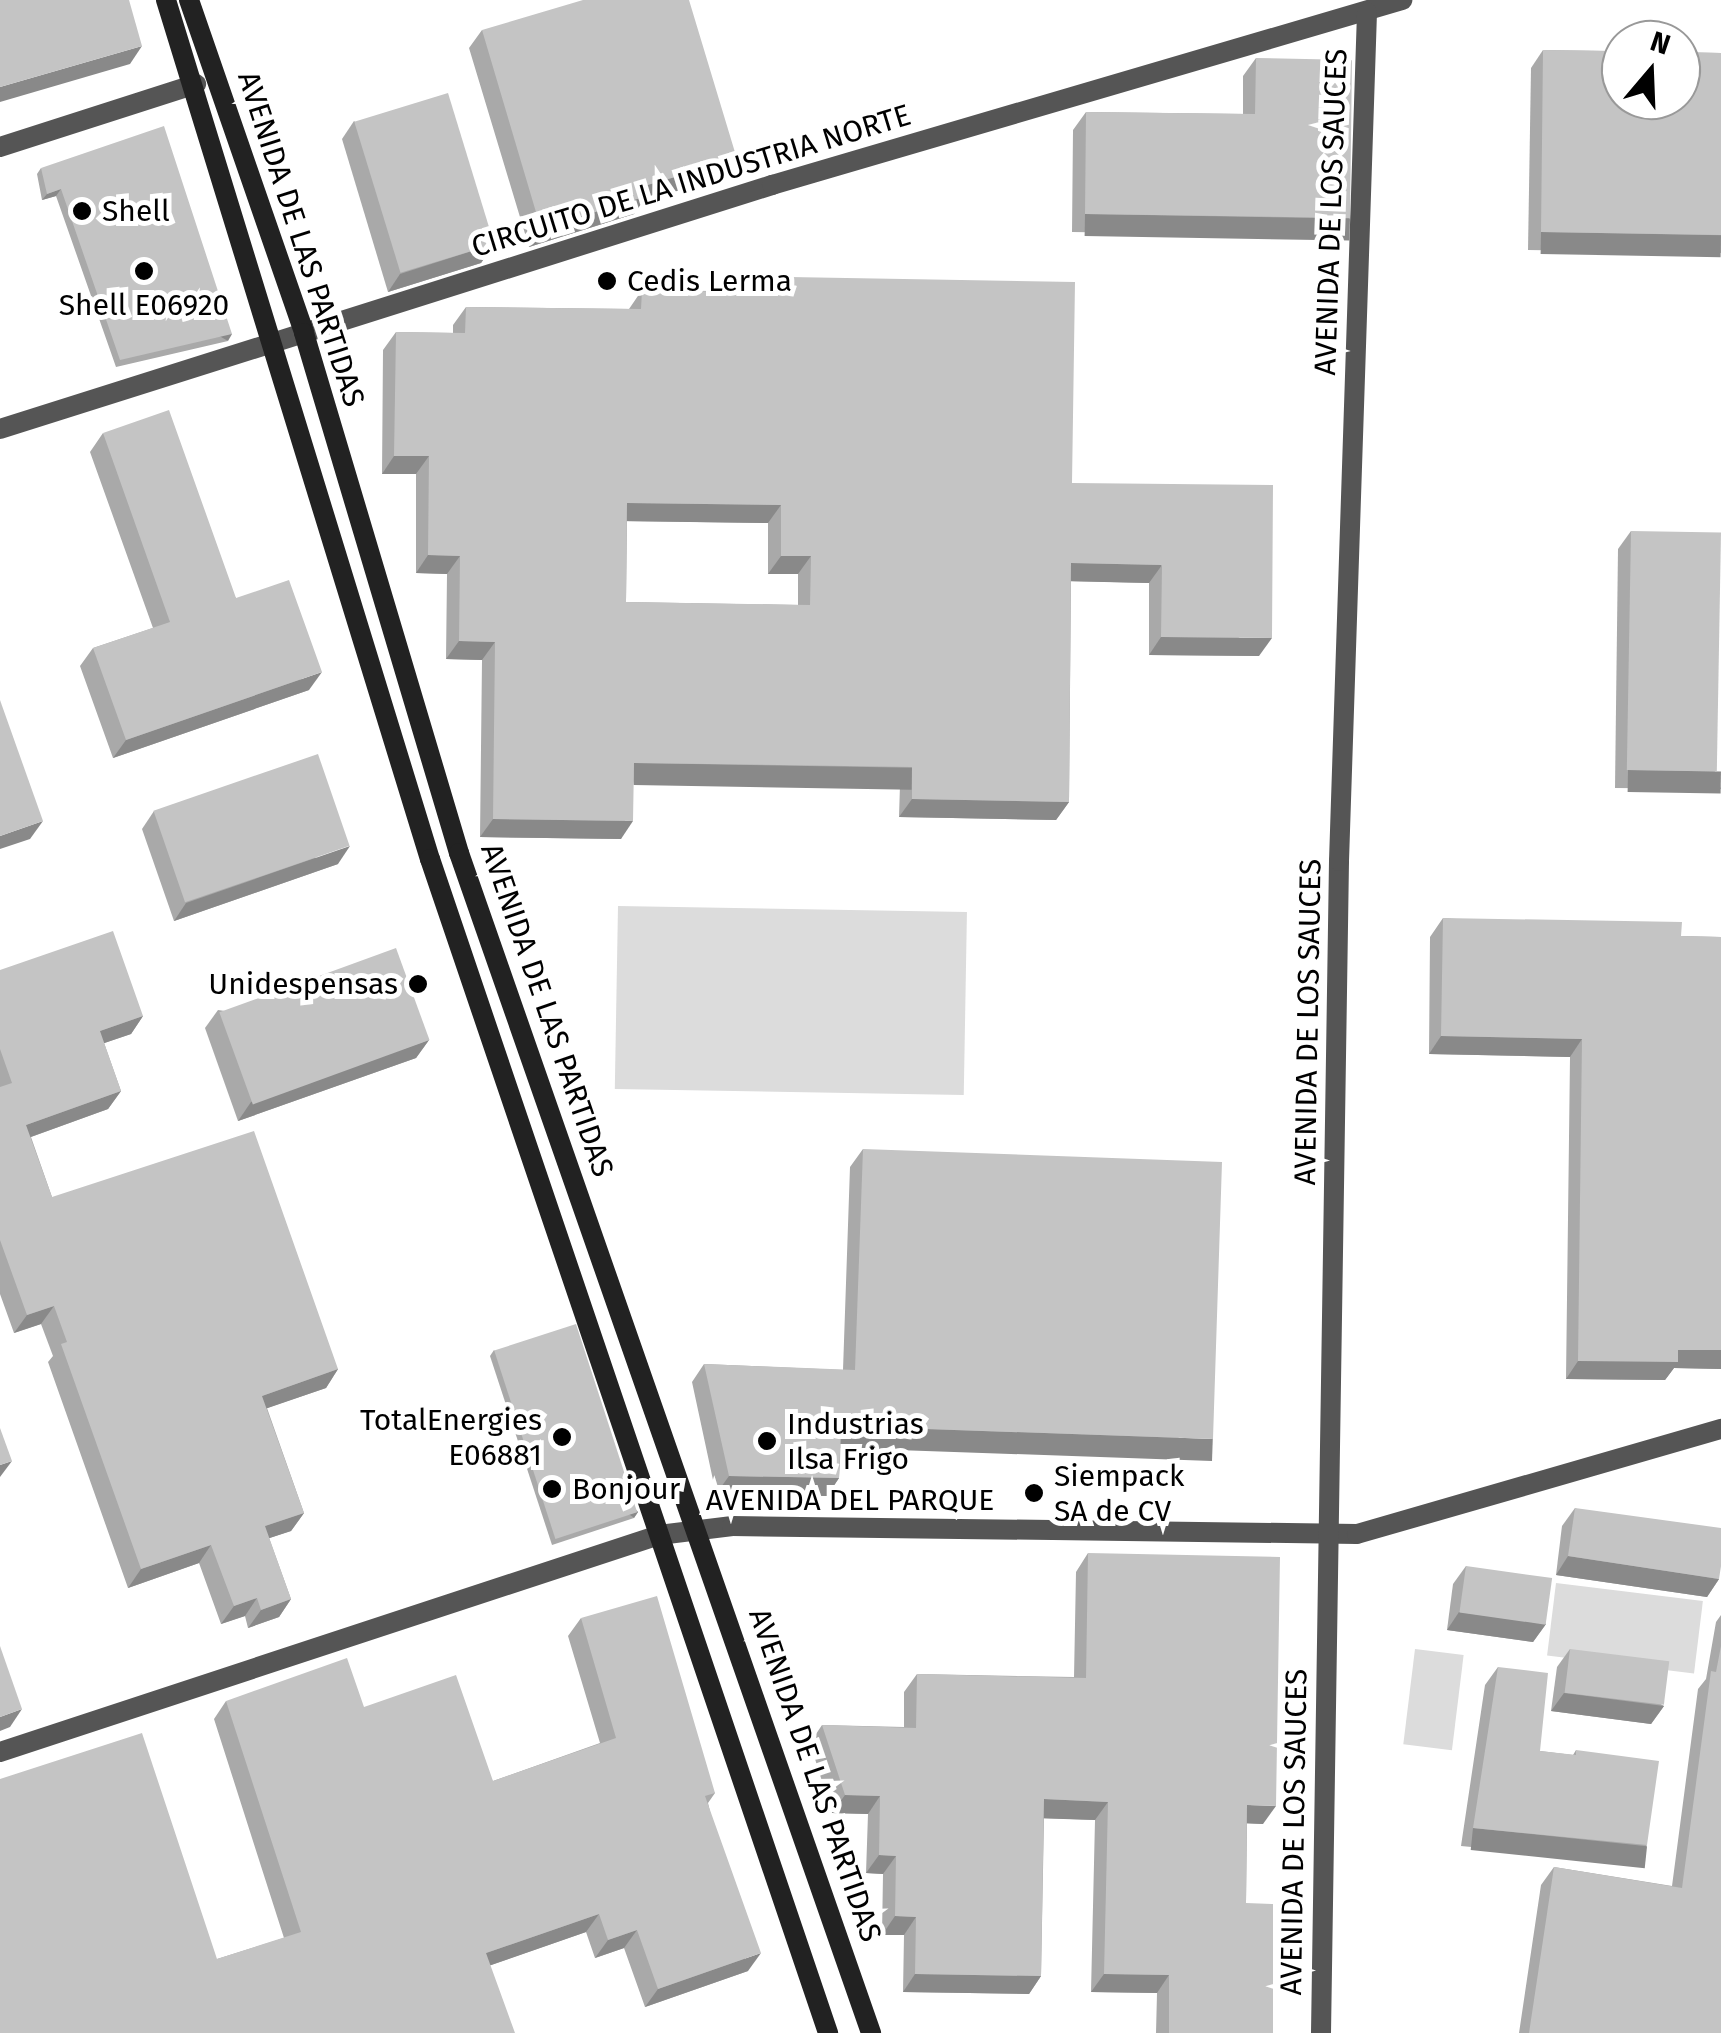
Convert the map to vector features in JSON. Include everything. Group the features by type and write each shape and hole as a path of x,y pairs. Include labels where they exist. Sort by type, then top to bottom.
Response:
{"main road":[{"name":"AVENIDA DE LAS PARTIDAS","path":"166,0 196,84 430,859 828,2033"},
{"name":"AVENIDA DE LAS PARTIDAS","path":"189,0 304,333 460,853 700,1528 871,2033"}],"street":[{"name":"CIRCUITO DE LA INDUSTRIA NORTE","path":"0,429 791,180 1402,0"},
{"name":"AVENIDA DE LOS SAUCES","path":"1321,2033 1340,861 1367,12"},
{"path":"0,146 196,84"},
{"name":"AVENIDA DEL PARQUE","path":"0,1752 659,1535 700,1528 1330,1534 1382,1528 1721,1429"}],"shaded area":[{"path":"618,906 967,912 964,1095 615,1089"},
{"path":"1556,1583 1703,1601 1694,1673 1547,1655"},
{"path":"1415,1649 1464,1655 1452,1750 1403,1744"}],"building":[{"path":"0,0 129,0 142,46 0,87"},
{"path":"583,0 689,0 737,159 644,186 647,196 541,229 482,30"},
{"path":"1543,50 1601,51 1601,120 1701,120 1701,52 1721,53 1721,235 1541,232"},
{"path":"1256,58 1352,60 1350,218 1085,214 1086,112 1255,114"},
{"path":"448,93 494,244 400,273 354,122"},
{"name":"Shell E06920","path":"164,126 232,334 120,360 61,189 47,194 41,168"},
{"path":"789,277 1075,282 1072,483 1273,485 1272,638 1161,637 1162,565 1071,563 1069,802 912,799 912,767 634,763 633,821 493,819 495,642 459,641 460,556 428,555 429,456 394,456 396,332 465,333 466,307 641,309 642,290 788,293","holes":["627,503 781,505 781,556 811,556 810,605 626,602"]},
{"path":"169,410 236,598 289,580 322,672 126,740 93,648 170,622 103,433"},
{"path":"1631,531 1721,533 1717,772 1627,770"},
{"path":"0,700 43,821 0,836"},
{"path":"318,754 350,846 185,902 153,811"},
{"path":"1443,918 1682,922 1681,936 1721,937 1721,1350 1678,1350 1678,1362 1578,1361 1582,1039 1441,1036"},
{"path":"113,931 143,1016 100,1031 121,1091 26,1125 52,1197 254,1131 338,1369 262,1396 304,1513 265,1526 291,1599 261,1610 257,1598 234,1606 211,1545 141,1569 61,1344 67,1342 54,1306 27,1315 0,1240 0,1087 12,1083 0,1049 0,970"},
{"path":"396,948 430,1040 253,1104 219,1012"},
{"path":"863,1149 1222,1162 1213,1439 841,1426 839,1478 729,1476 704,1364 855,1370"},
{"name":"TotalEnergies E06881","path":"576,1324 637,1512 555,1539 494,1351"},
{"path":"0,1428 12,1461 0,1465"},
{"path":"1575,1508 1721,1528 1719,1579 1568,1556"},
{"path":"1088,1553 1280,1557 1276,1806 1247,1805 1246,1903 1273,1904 1273,2033 1169,2033 1169,1975 1104,1974 1108,1802 1044,1799 1041,1976 915,1974 916,1917 895,1916 896,1856 879,1855 880,1796 845,1795 822,1725 916,1728 917,1674 1086,1678"},
{"path":"1466,1566 1552,1578 1546,1625 1459,1613"},
{"path":"657,1596 715,1793 705,1796 761,1953 658,1989 637,1930 608,1940 599,1914 486,1953 515,2033 0,2033 0,1779 142,1733 217,1959 301,1932 226,1701 347,1658 364,1707 456,1675 493,1781 616,1738 581,1618"},
{"path":"0,1646 22,1709 0,1717"},
{"path":"1721,1646 1721,2033 1529,2033 1554,1867 1682,1888 1711,1671 1716,1672"},
{"path":"1570,1649 1669,1661 1664,1705 1565,1693"},
{"path":"1498,1667 1548,1673 1540,1751 1576,1755 1576,1750 1659,1761 1647,1845 1473,1828"}],"place":[{"name":"Shell","path":"82,211"},
{"name":"Shell E06920","path":"144,271"},
{"name":"Cedis Lerma","path":"607,281"},
{"name":"Unidespensas","path":"418,984"},
{"name":"TotalEnergies E06881","path":"562,1437"},
{"name":"Industrias Ilsa Frigo","path":"767,1441"},
{"name":"Bonjour","path":"552,1489"},
{"name":"Siempack SA de CV","path":"1034,1493"}]}
